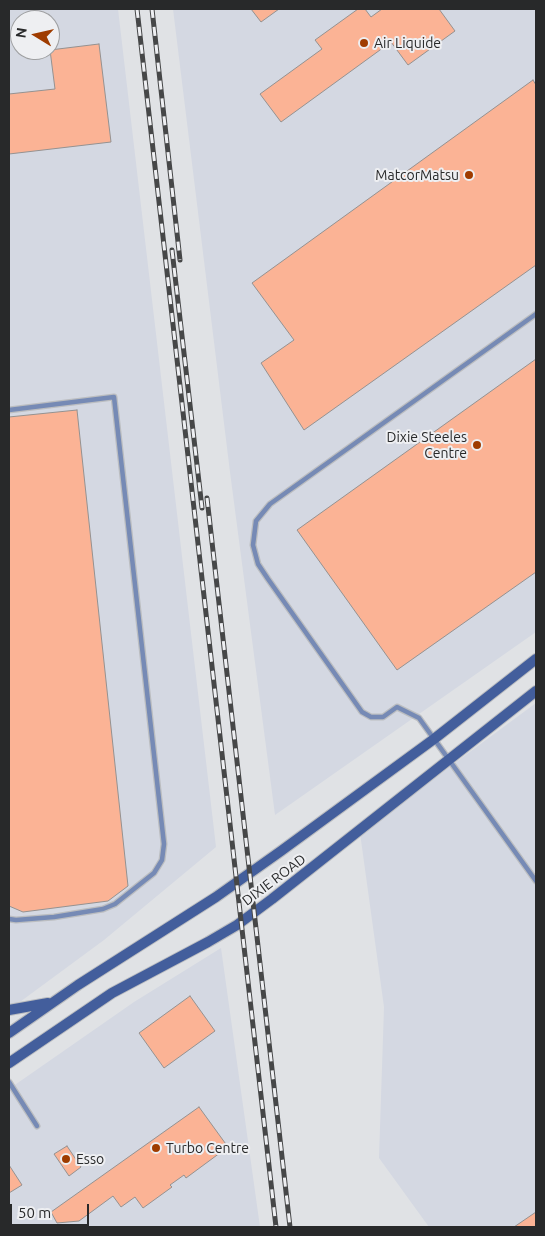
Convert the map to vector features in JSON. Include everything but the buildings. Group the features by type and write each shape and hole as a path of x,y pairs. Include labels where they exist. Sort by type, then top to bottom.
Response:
{"main road":[{"name":"DIXIE ROAD","path":"9,1033 52,1002 216,897 434,739 536,659"},
{"name":"DIXIE ROAD","path":"9,1063 112,993 237,925 272,900 536,691"},
{"path":"9,1010 52,1002"}],"lane":[{"path":"536,314 270,504 256,521 253,545 258,564 362,712 371,717 384,717 397,708 419,718 536,881"},
{"path":"9,410 114,397 164,844 162,860 154,873 115,904 103,909 68,914 16,920 9,919"},
{"path":"9,1082 37,1126"}],"shaded area":[{"path":"9,9 118,9 216,847 104,940 9,1010"},
{"path":"173,9 536,9 536,632 275,815 230,472"},
{"path":"536,703 536,1227 429,1227 379,1158 384,1007 360,833"},
{"path":"221,948 260,1227 9,1227 9,1089 134,1002"}],"railway":[{"path":"137,9 276,1227"},
{"path":"152,9 180,260"},
{"path":"172,250 202,508"},
{"path":"207,498 290,1227"}],"place":[{"name":"Air Liquide","path":"364,43"},
{"name":"MatcorMatsu","path":"469,175"},
{"name":"Dixie Steeles Centre","path":"477,445"},
{"name":"Turbo Centre","path":"156,1148"},
{"name":"Esso","path":"66,1159"}]}
